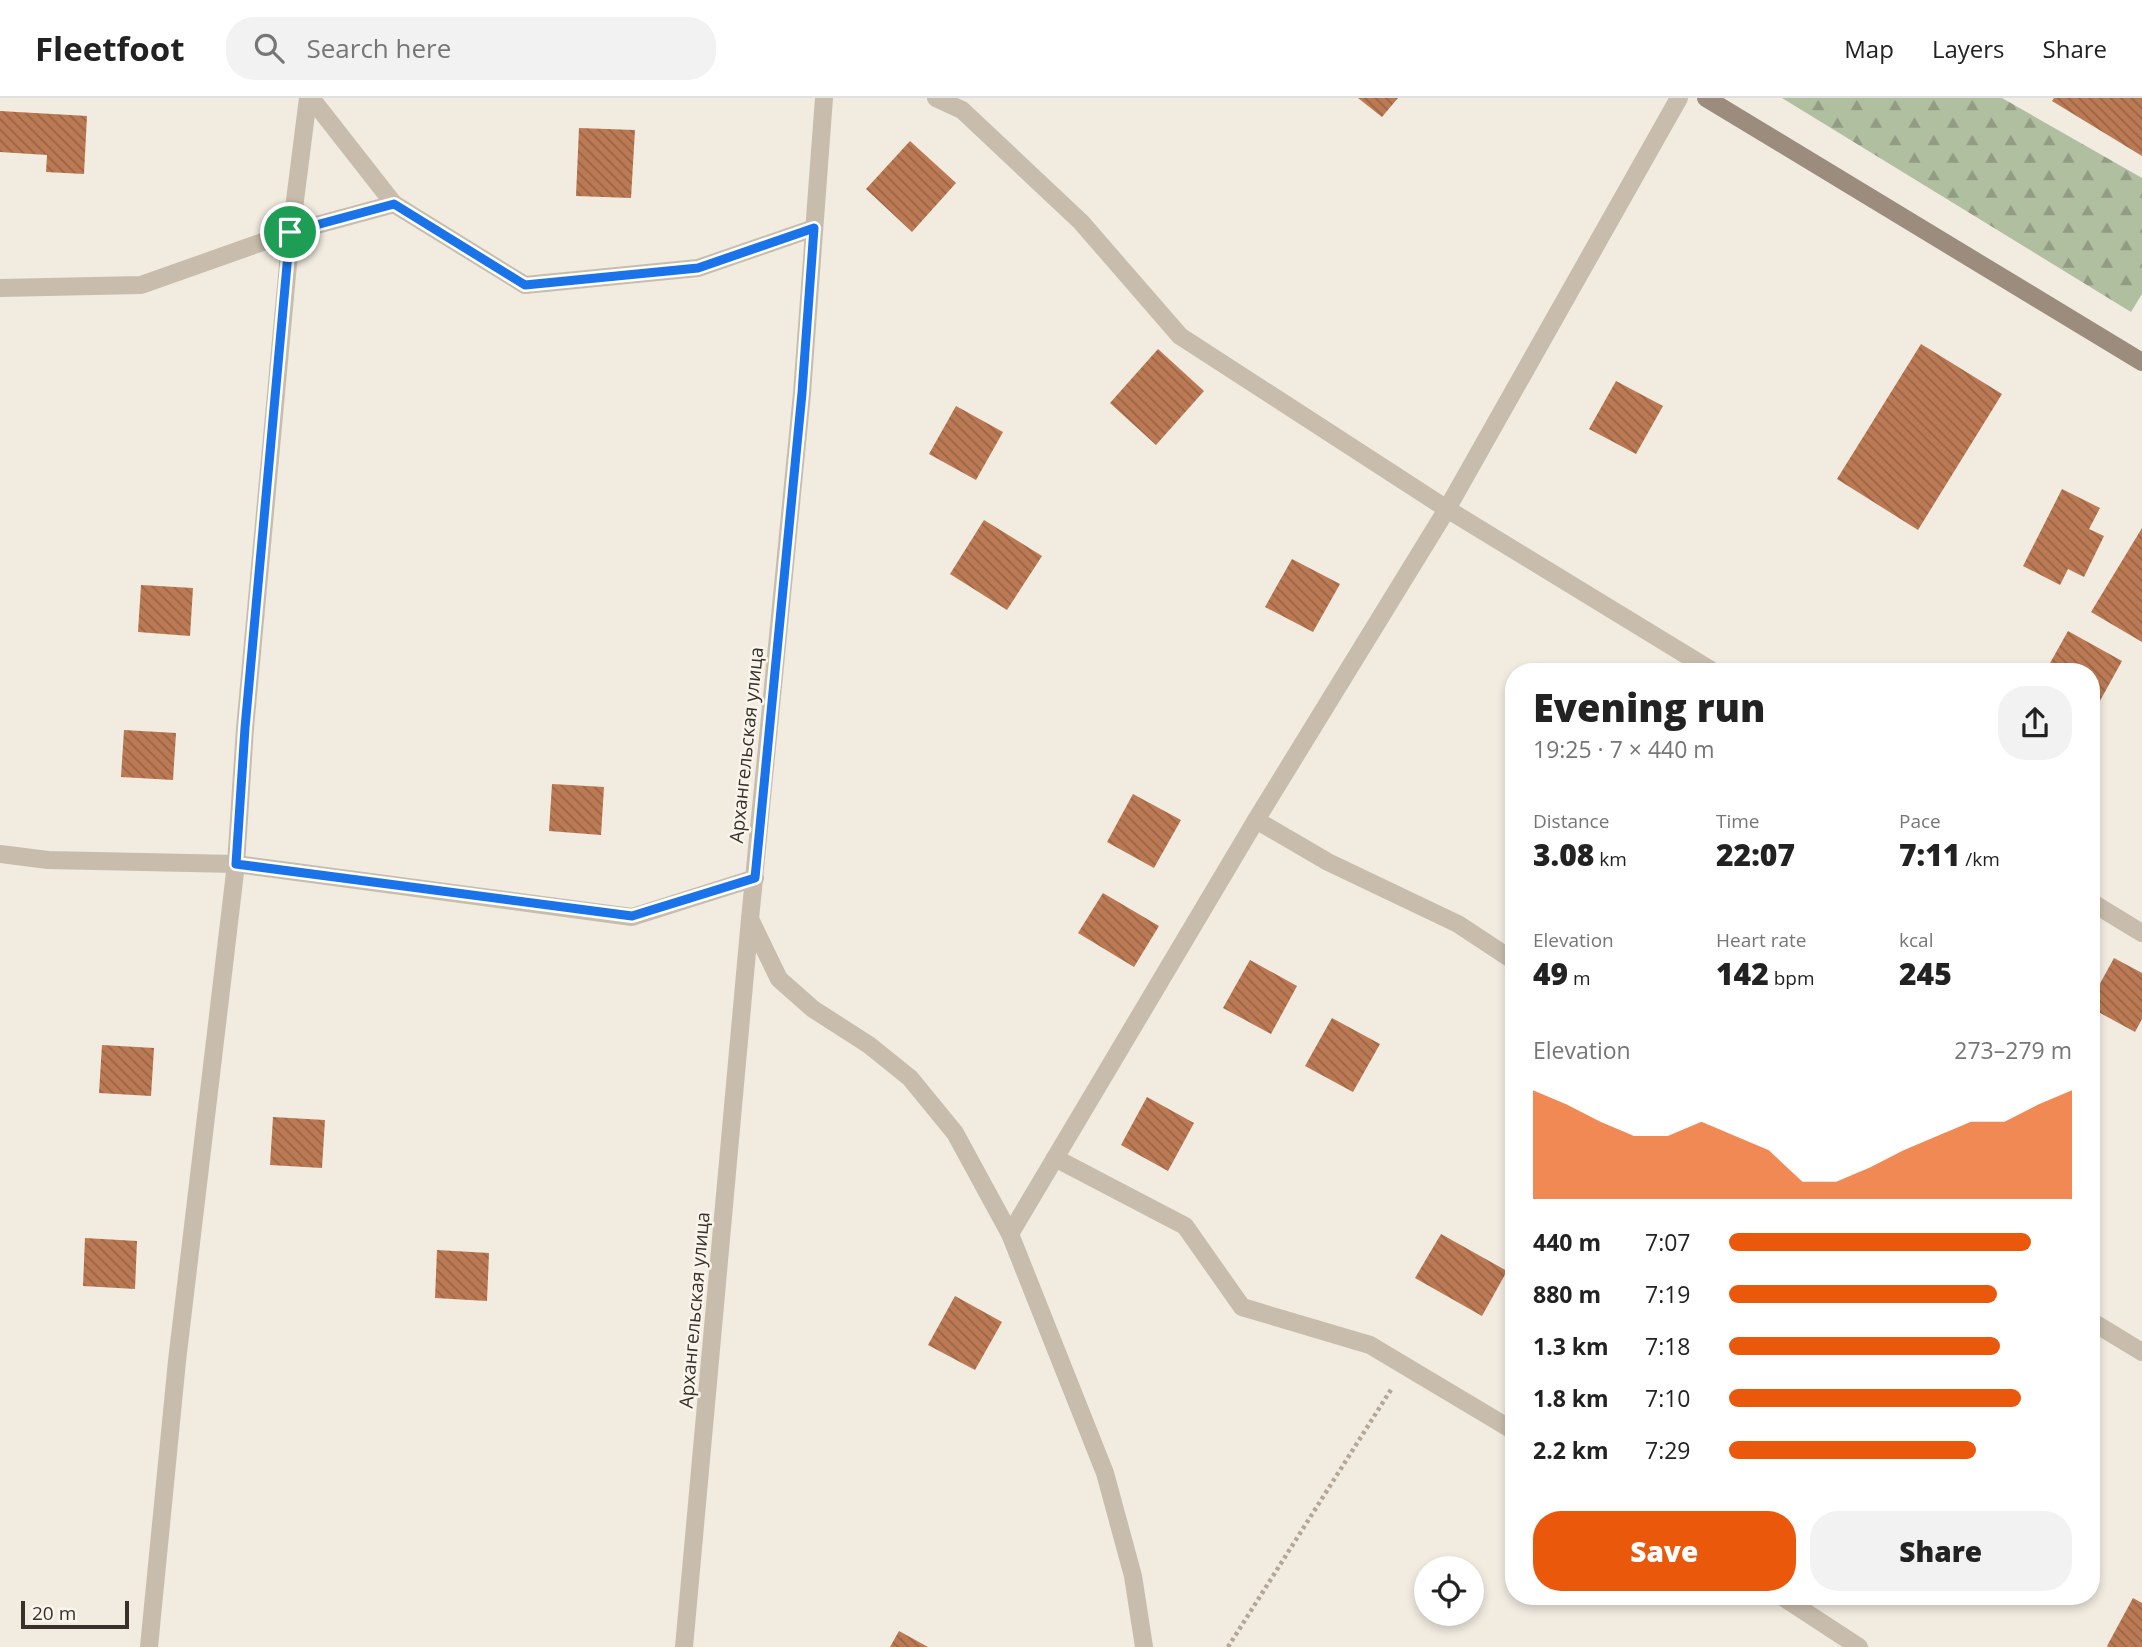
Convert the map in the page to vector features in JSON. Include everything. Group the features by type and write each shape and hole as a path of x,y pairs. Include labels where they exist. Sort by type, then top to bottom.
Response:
{"main road":[{"path":"1706,98 2141,360"}],"street":[{"path":"309,98 394,204 525,285 698,268 814,228"},
{"path":"149,1647 177,1361 236,864 245,728 290,232 309,98"},
{"name":"Архангельская улица","path":"684,1647 750,919 802,393 824,98"},
{"path":"936,98 962,110 1081,222 1180,336 1447,509 1699,663"},
{"path":"1010,1234 1256,820 1447,509 1679,98"},
{"path":"0,288 141,285 290,232 394,204"},
{"path":"1256,820 1328,862 1458,924 1505,955"},
{"path":"0,854 48,860 236,864 632,916 755,878"},
{"path":"2100,907 2142,933"},
{"path":"750,919 779,979 813,1009 869,1045 910,1078 955,1133 1010,1234 1105,1474 1133,1576 1144,1647"},
{"path":"1055,1157 1185,1226 1242,1307 1370,1345 1505,1426"},
{"path":"2100,1326 2142,1352"},
{"path":"1795,1605 1858,1647"}],"path":[{"path":"1228,1647 1405,1366"}],"green space":[{"path":"1782,98 2002,98 2142,178 2142,294 2131,312"}],"building":[{"path":"1358,98 1398,98 1382,117"},
{"path":"2054,98 2142,98 2142,156 2052,101"},
{"path":"0,111 87,116 84,174 46,172 47,155 0,152"},
{"path":"579,128 635,130 631,198 576,196"},
{"path":"910,141 956,183 912,232 866,189"},
{"path":"1921,344 2002,394 1918,530 1837,479"},
{"path":"1158,349 1204,391 1156,445 1110,403"},
{"path":"1616,381 1663,406 1636,454 1589,429"},
{"path":"956,406 1003,432 976,480 929,454"},
{"path":"2062,489 2100,508 2089,529 2104,536 2084,577 2068,569 2060,585 2023,566"},
{"path":"984,520 1042,556 1007,610 950,574"},
{"path":"2142,528 2142,642 2091,612"},
{"path":"1292,559 1340,584 1313,632 1265,607"},
{"path":"141,585 193,588 190,636 138,632"},
{"path":"2068,631 2122,661 2100,701 2100,663 2050,663"},
{"path":"124,730 176,733 173,780 121,777"},
{"path":"552,784 604,787 601,835 549,831"},
{"path":"1133,794 1181,820 1154,868 1107,842"},
{"path":"1103,893 1159,926 1134,967 1078,933"},
{"path":"2114,958 2142,973 2142,1019 2135,1032 2100,1013 2100,984"},
{"path":"1250,960 1297,986 1271,1034 1223,1008"},
{"path":"1332,1018 1380,1044 1353,1092 1305,1066"},
{"path":"102,1045 154,1048 151,1096 99,1093"},
{"path":"1147,1097 1194,1123 1168,1171 1121,1145"},
{"path":"273,1117 325,1120 322,1168 270,1165"},
{"path":"1441,1234 1505,1270 1505,1275 1482,1316 1415,1278"},
{"path":"85,1238 137,1241 135,1289 83,1286"},
{"path":"437,1250 489,1253 487,1301 435,1298"},
{"path":"955,1296 1002,1322 975,1370 928,1345"},
{"path":"2133,1598 2142,1603 2142,1647 2108,1647 2107,1646"},
{"path":"899,1631 928,1647 890,1647"}],"route":[{"path":"394,204 525,285 698,268 814,228 802,393 755,878 632,916 236,864 245,728 290,232 394,204"}]}
